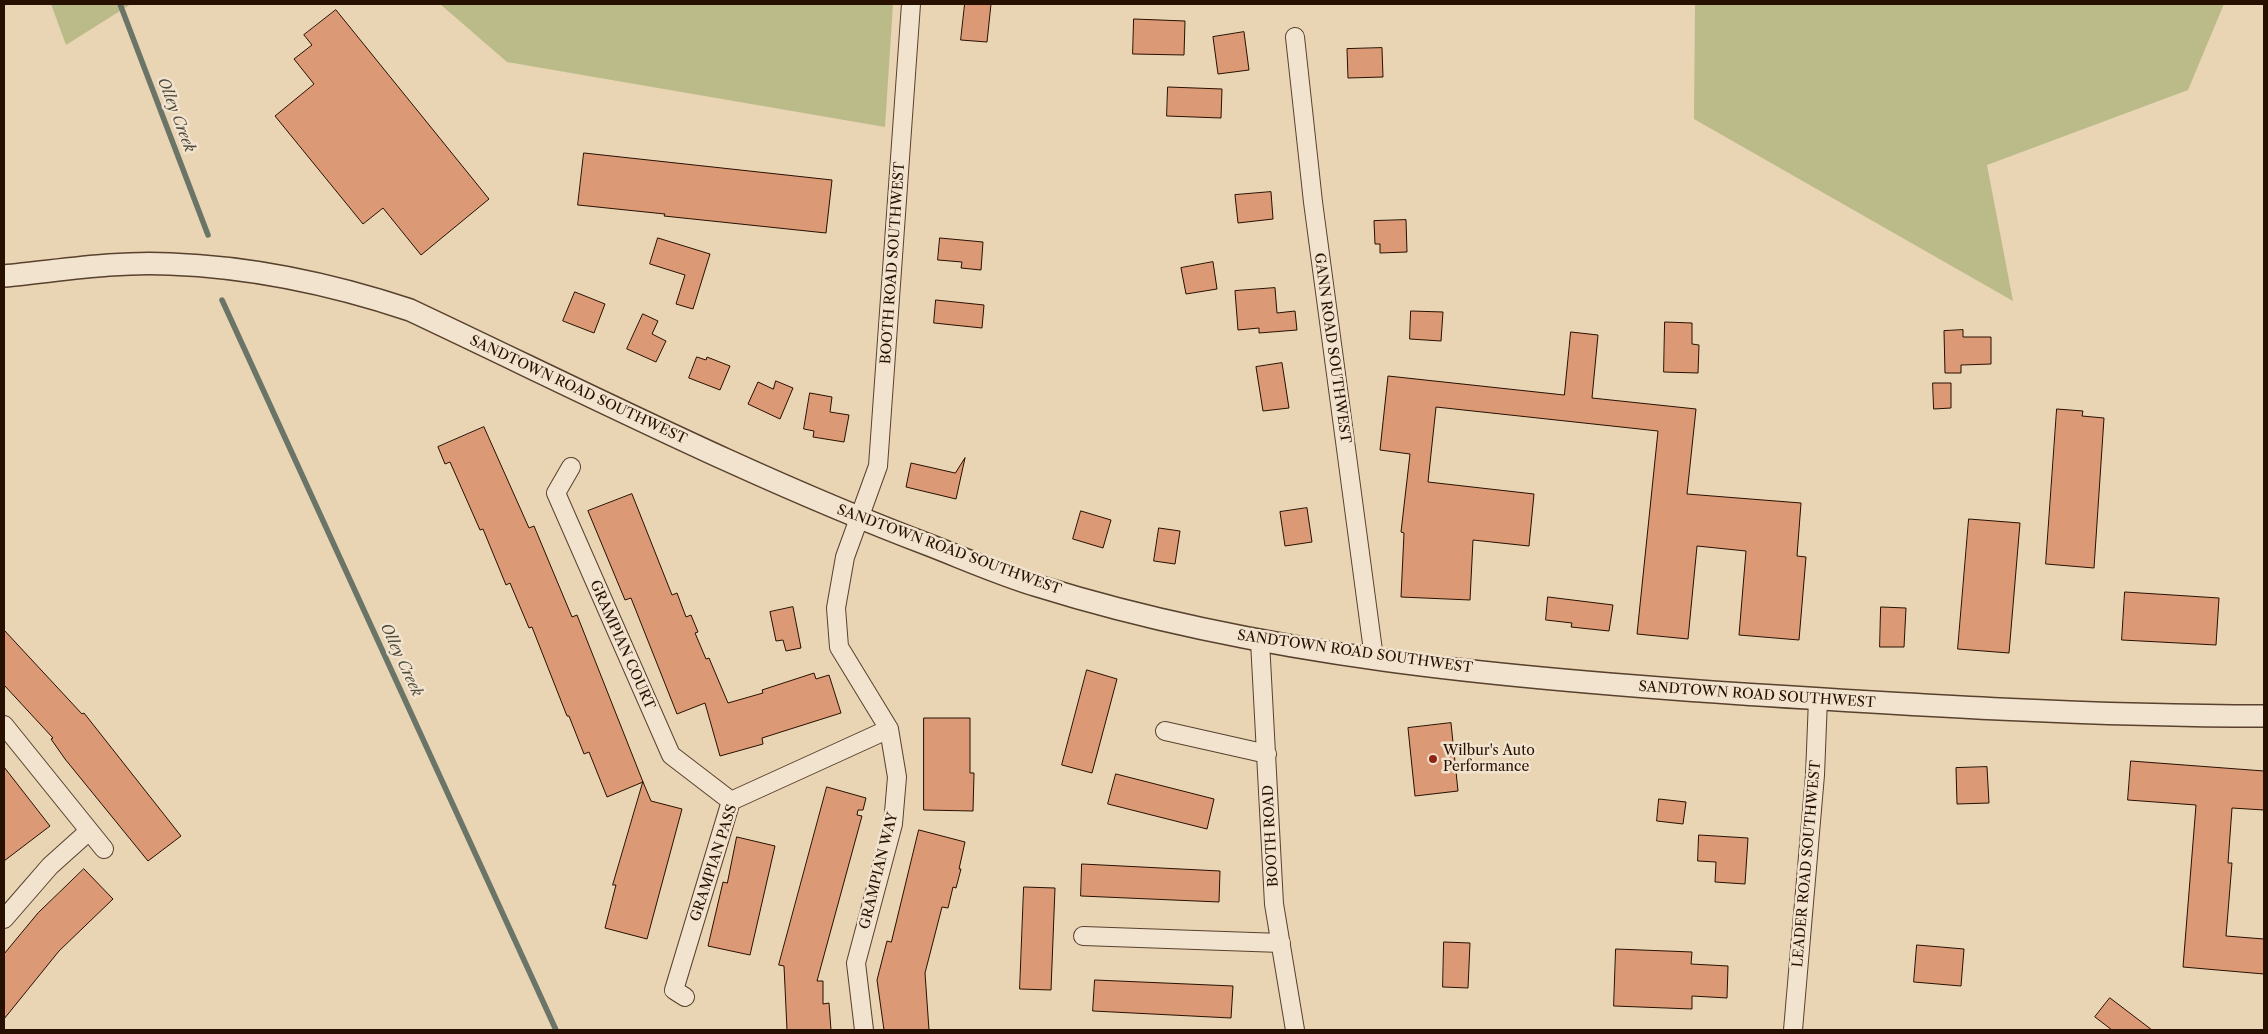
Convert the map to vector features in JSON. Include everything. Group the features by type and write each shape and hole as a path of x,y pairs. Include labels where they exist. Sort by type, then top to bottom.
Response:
{"street":[{"name":"BOOTH ROAD SOUTHWEST","path":"859,519 878,466 912,4"},
{"name":"GANN ROAD SOUTHWEST","path":"1295,37 1313,202 1374,658"},
{"name":"SANDTOWN ROAD SOUTHWEST","path":"4,276 125,264 168,263 209,266 306,280 369,297 410,310 677,437 859,519 1036,586 1132,612 1260,641 1374,658 1569,681 1929,707 2264,716"},
{"name":"GRAMPIAN COURT","path":"571,467 556,493 671,755 731,801"},
{"name":"GRAMPIAN WAY","path":"859,519 845,557 836,608 839,647 889,729 897,776 893,824 856,963 864,1030"},
{"name":"BOOTH ROAD","path":"1260,641 1274,904 1295,1030"},
{"name":"LEADER ROAD SOUTHWEST","path":"1793,1030 1815,775 1818,699"},
{"path":"4,725 104,849"},
{"name":"GRAMPIAN PASS","path":"685,997 674,990 731,801 889,729"},
{"path":"1165,731 1267,754"},
{"path":"4,919 50,866 89,831"},
{"path":"1083,936 1281,943"}],"green space":[{"path":"51,4 131,4 66,45"},
{"path":"440,4 893,4 885,127 507,62"},
{"path":"1695,4 2224,4 2188,90 1987,165 2013,301 1694,119"}],"building":[{"path":"965,4 991,4 987,42 961,40"},
{"path":"336,10 489,199 421,255 383,208 363,224 275,116 314,84 294,59 312,45 304,35"},
{"path":"1134,19 1185,21 1184,55 1133,54"},
{"path":"1244,32 1249,70 1218,74 1213,37"},
{"path":"1382,48 1383,77 1348,78 1347,49"},
{"path":"1168,87 1222,89 1221,118 1167,116"},
{"path":"584,153 832,180 826,233 578,205"},
{"path":"1271,192 1273,219 1238,223 1235,195"},
{"path":"1406,220 1407,252 1380,253 1380,244 1375,244 1374,221"},
{"path":"658,238 710,254 693,309 676,304 685,275 650,264"},
{"path":"940,238 983,242 981,270 961,268 962,262 938,260"},
{"path":"1213,262 1217,289 1186,294 1181,268"},
{"path":"1275,288 1277,313 1295,311 1297,330 1259,333 1259,328 1238,330 1235,291"},
{"path":"575,292 605,304 594,333 563,321"},
{"path":"936,300 984,305 982,328 934,323"},
{"path":"1411,311 1443,312 1441,341 1410,339"},
{"path":"643,314 658,321 652,334 666,341 656,362 627,349"},
{"path":"1665,322 1692,323 1692,344 1699,345 1698,373 1664,372"},
{"path":"1963,330 1963,337 1991,337 1991,364 1961,365 1961,373 1945,373 1944,331"},
{"path":"1571,332 1598,335 1592,398 1696,409 1687,494 1801,503 1797,556 1806,557 1799,640 1739,635 1746,551 1697,546 1688,639 1637,634 1658,431 1436,407 1428,482 1534,494 1529,546 1473,540 1470,600 1401,597 1404,533 1401,532 1410,454 1380,450 1388,376 1564,395"},
{"path":"697,357 706,360 707,357 730,366 720,390 689,378"},
{"path":"1282,363 1289,408 1263,411 1256,367"},
{"path":"776,381 793,388 780,419 748,404 758,382 773,389"},
{"path":"1933,383 1951,383 1951,408 1934,409"},
{"path":"810,393 832,397 830,412 849,415 844,442 813,437 814,431 804,429"},
{"path":"2057,409 2083,411 2082,416 2104,418 2094,568 2046,564"},
{"path":"484,427 529,528 534,526 572,617 577,615 643,782 607,797 589,752 584,754 569,716 567,716 532,627 529,628 510,583 506,585 483,529 480,530 450,462 445,464 438,447"},
{"path":"965,458 956,499 906,487 911,463 955,473"},
{"path":"632,494 672,595 677,593 686,617 691,615 698,632 695,633 706,659 709,658 728,703 763,693 762,690 814,673 816,679 829,675 841,713 762,738 763,744 720,756 705,703 677,714 631,598 625,600 588,511"},
{"path":"1307,508 1312,542 1285,546 1280,512"},
{"path":"1081,511 1111,520 1103,548 1073,539"},
{"path":"1969,519 2020,523 2009,653 1958,649"},
{"path":"1159,528 1180,531 1175,564 1154,561"},
{"path":"2125,592 2219,598 2216,645 2122,640"},
{"path":"1548,597 1613,605 1609,631 1571,627 1572,623 1546,620"},
{"path":"793,607 801,648 786,651 783,640 776,641 770,612"},
{"path":"1881,607 1906,608 1904,647 1880,647"},
{"path":"4,630 82,714 84,713 181,836 148,861 65,759 51,739 53,738 4,685"},
{"path":"1087,670 1117,679 1092,773 1062,765"},
{"path":"924,718 970,718 970,773 974,773 973,811 924,810"},
{"name":"Wilbur's Auto Performance","path":"1451,723 1458,791 1415,796 1408,728"},
{"path":"2131,761 2264,771 2264,810 2232,808 2228,863 2232,863 2226,936 2264,939 2264,974 2183,967 2196,805 2128,800"},
{"path":"4,767 50,826 4,861"},
{"path":"1987,767 1989,803 1957,804 1956,768"},
{"path":"1116,774 1214,799 1207,829 1108,804"},
{"path":"643,782 651,801 682,809 647,939 605,928 616,885 613,885"},
{"path":"827,787 866,798 863,810 858,810 857,815 862,816 817,981 823,981 823,1004 829,1003 831,1030 787,1030 784,966 779,965"},
{"path":"1659,799 1686,802 1683,824 1657,821"},
{"path":"919,830 965,842 959,869 961,869 956,888 953,887 948,908 942,907 925,973 929,1030 884,1030 877,980 887,941 891,942"},
{"path":"1699,835 1748,838 1745,884 1715,882 1716,862 1698,861"},
{"path":"737,837 775,846 750,955 708,946 723,882 727,883"},
{"path":"1082,864 1220,871 1219,902 1081,896"},
{"path":"84,869 113,899 59,951 4,1019 4,954 38,913"},
{"path":"1024,887 1055,888 1051,990 1020,989"},
{"path":"1444,942 1470,943 1468,988 1443,987"},
{"path":"1917,945 1964,949 1961,986 1914,982"},
{"path":"1616,949 1692,952 1691,964 1728,966 1727,998 1692,996 1692,1009 1614,1006"},
{"path":"1095,980 1233,986 1231,1018 1093,1011"},
{"path":"2110,998 2152,1030 2112,1030 2095,1017"}],"waterway":[{"name":"Olley Creek","path":"120,4 208,235"},
{"name":"Olley Creek","path":"222,300 556,1030"}],"place":[{"name":"Wilbur's Auto Performance","path":"1433,759"}]}
